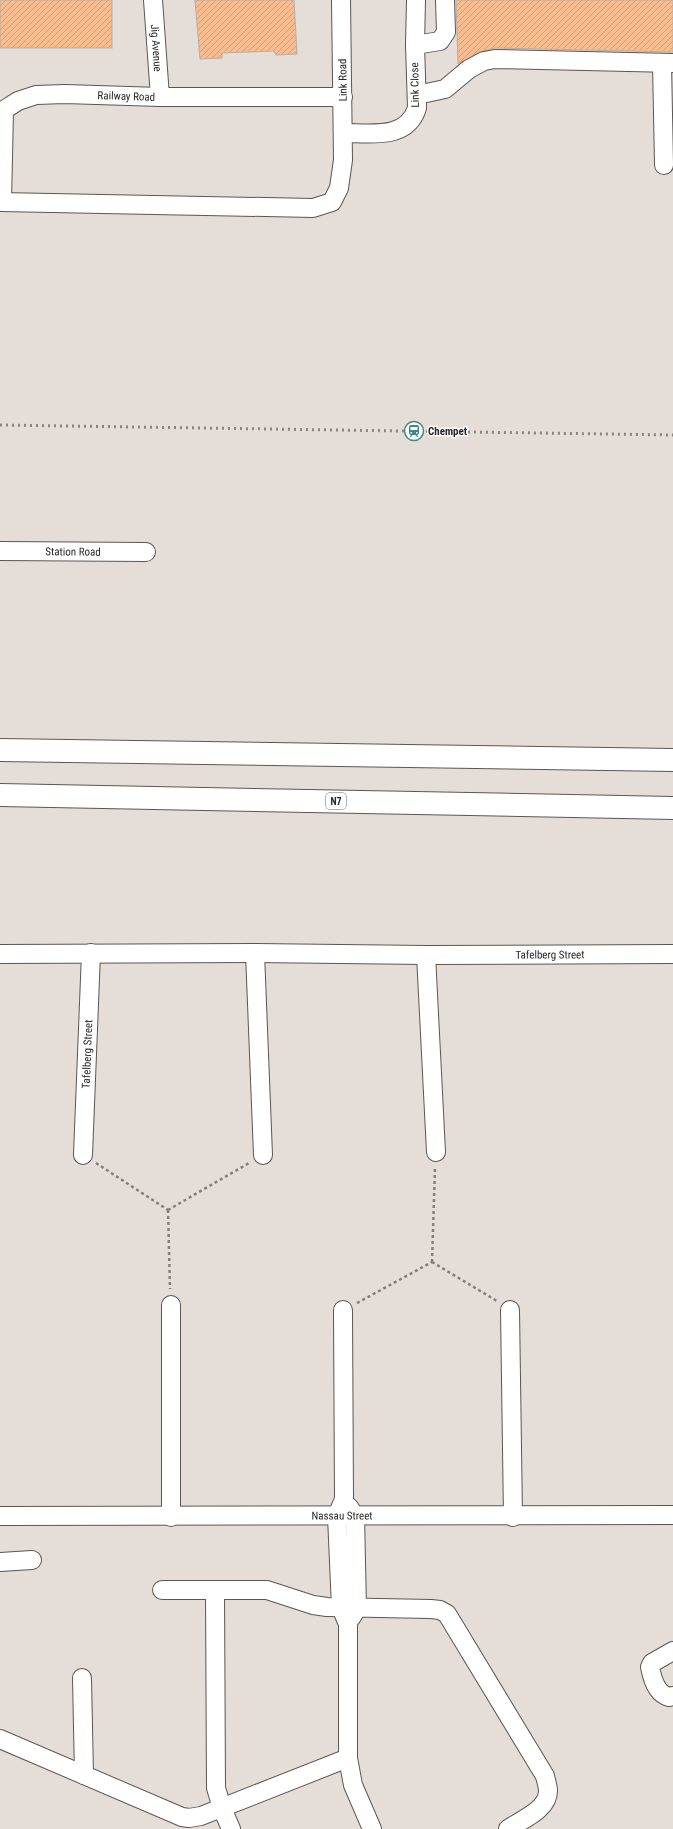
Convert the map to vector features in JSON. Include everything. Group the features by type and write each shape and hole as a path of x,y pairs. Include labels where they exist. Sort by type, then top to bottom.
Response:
{"highway":[{"path":"0,750 673,760"},
{"name":"N7","path":"0,795 673,808"}],"street":[{"name":"Jig Avenue","path":"153,0 160,97"},
{"name":"Link Road","path":"341,0 344,133 343,160"},
{"path":"415,45 440,41 446,32 446,7 416,7"},
{"name":"Link Close","path":"344,133 397,131 415,116 417,108 415,45 416,7"},
{"path":"417,95 444,89 468,69 484,61 495,59 668,63 664,165"},
{"name":"Railway Road","path":"343,97 36,95 18,101 4,110 1,202 312,208 332,202 340,188 343,160"},
{"name":"Station Road","path":"0,551 146,552"},
{"name":"Tafelberg Street","path":"83,1155 91,952"},
{"name":"Tafelberg Street","path":"0,954 91,952 426,955 673,954"},
{"path":"255,953 263,1155"},
{"path":"426,955 436,1152"},
{"path":"170,1517 171,1305"},
{"name":"Nassau Street","path":"343,1310 344,1499 346,1516"},
{"path":"510,1310 513,1517"},
{"name":"Nassau Street","path":"0,1516 513,1517 673,1515"},
{"path":"346,1516 349,1613 348,1758 353,1785 372,1829"},
{"path":"0,1562 32,1560"},
{"path":"162,1590 267,1590 313,1605 349,1613 431,1609 440,1610 447,1614 545,1776 548,1790 547,1800 540,1808 508,1829"},
{"path":"216,1590 216,1788 222,1808 232,1829"},
{"path":"673,1651 652,1663 650,1667 653,1679 662,1694 669,1697 673,1696"},
{"path":"82,1678 84,1775"},
{"path":"0,1738 182,1817 189,1818 201,1816 348,1758"}],"path":[{"path":"432,1262 436,1152"},
{"path":"83,1155 168,1210"},
{"path":"168,1210 263,1155"},
{"path":"168,1210 171,1305"},
{"path":"432,1262 510,1310"},
{"path":"343,1310 432,1262"}],"building":[{"path":"0,0 112,0 112,48 0,48"},
{"path":"195,0 294,0 297,54 276,55 274,51 222,53 222,58 200,59"},
{"path":"456,0 673,0 673,52 495,48 479,52 458,64"}],"railway":[{"path":"0,425 673,435"}],"place":[{"name":"Chempet","path":"414,431"}]}
